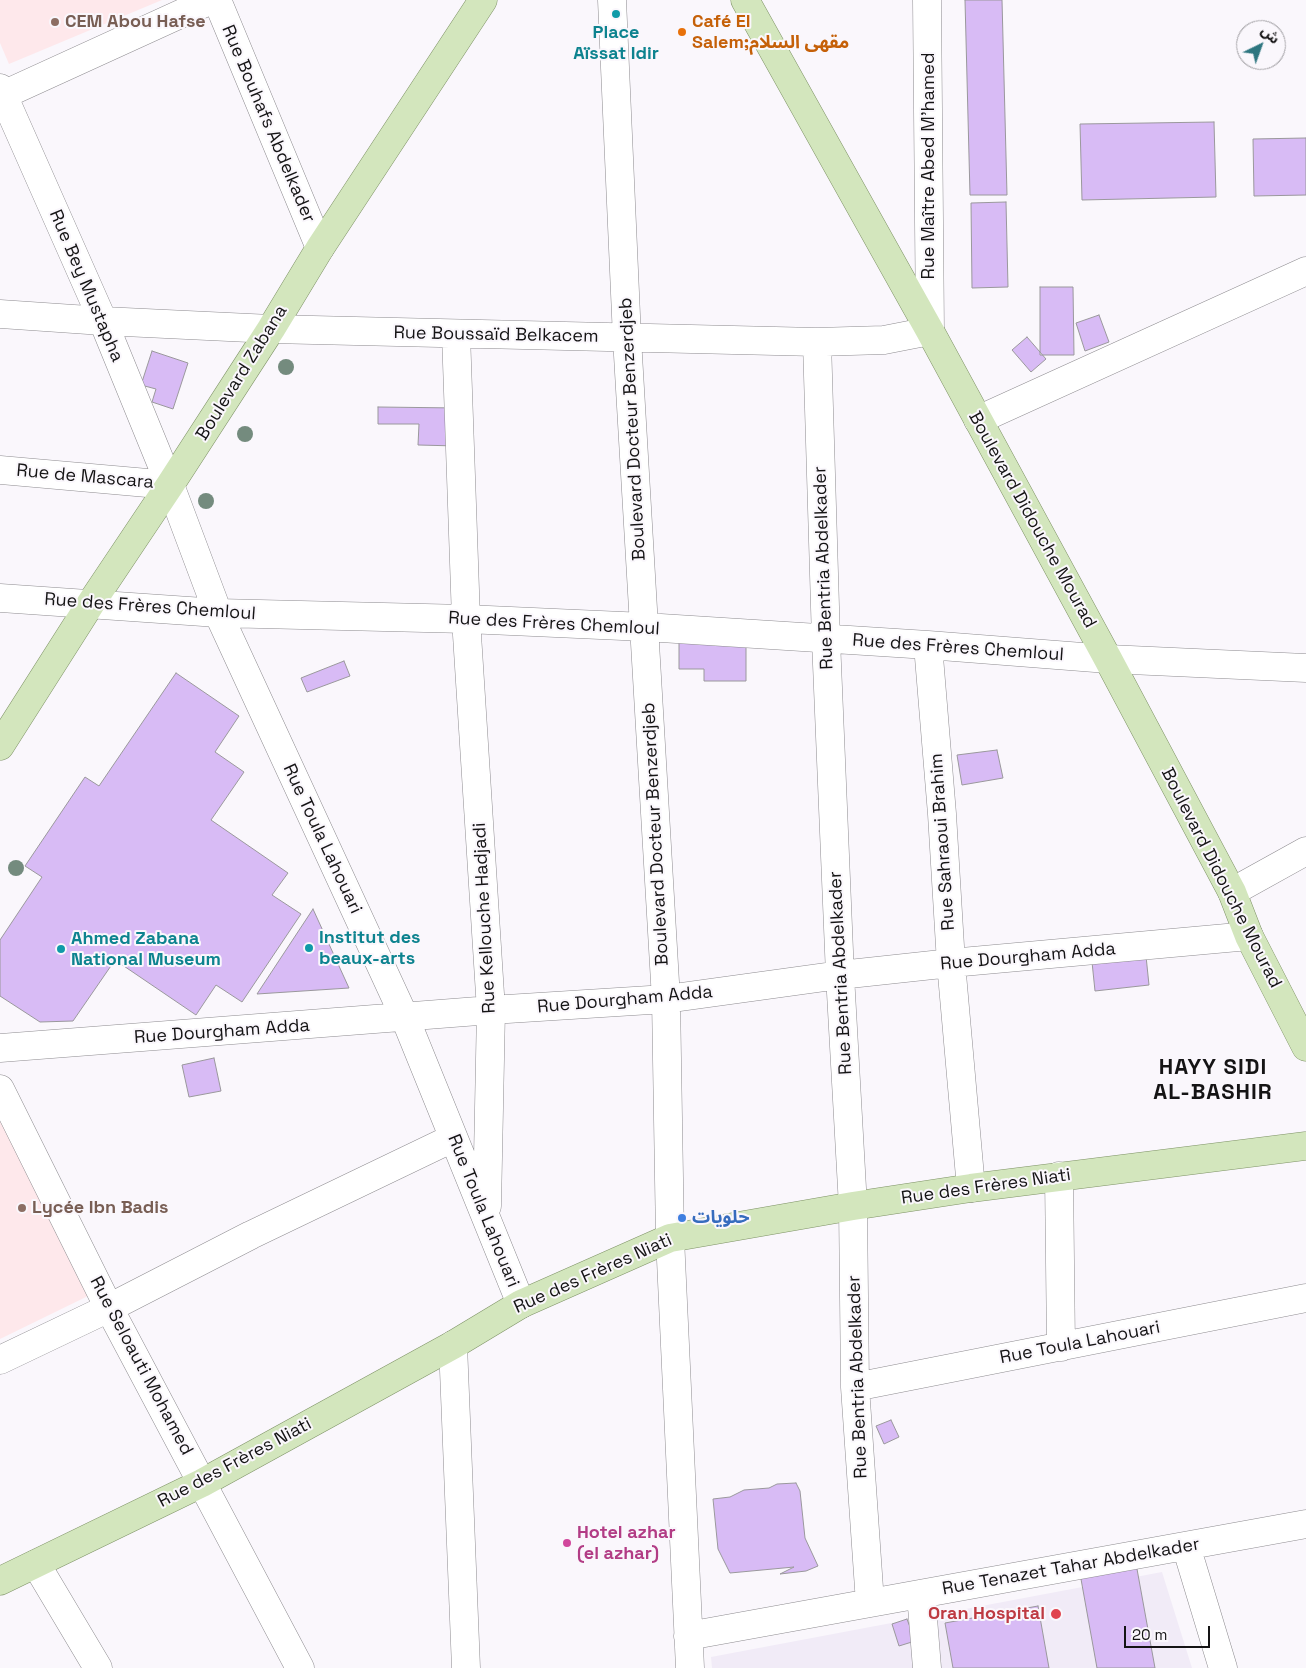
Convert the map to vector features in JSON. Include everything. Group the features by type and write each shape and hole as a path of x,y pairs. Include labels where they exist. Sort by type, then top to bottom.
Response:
{"main road":[{"name":"Boulevard Zabana","path":"0,746 91,603 170,485 320,248 483,0"},
{"name":"Boulevard Didouche Mourad","path":"745,0 930,331 1108,659 1232,892 1249,936 1306,1046"},
{"name":"Rue des Frères Niati","path":"0,1581 202,1483 453,1345 521,1304 670,1238 853,1206 971,1188 1306,1146"}],"street":[{"path":"2,91 211,0"},
{"name":"Rue Bouhafs Abdelkader","path":"217,0 320,248"},
{"name":"Boulevard Docteur Benzerdjeb","path":"612,0 627,338 666,999 670,1238 690,1668"},
{"name":"Rue Maître Abed M'hamed","path":"928,0 930,331"},
{"name":"Rue Bey Mustapha","path":"2,91 103,321 170,485"},
{"path":"978,420 1306,271"},
{"name":"Rue Boussaïd Belkacem","path":"0,314 270,329 817,342 884,340 930,331"},
{"name":"Rue Kellouche Hadjadi","path":"456,334 466,619 491,1010 486,1218"},
{"name":"Rue Bentria Abdelkader","path":"817,342 826,640 840,975 853,1206 855,1387 870,1603"},
{"name":"Rue de Mascara","path":"0,470 170,485"},
{"name":"Rue Toula Lahouari","path":"170,485 218,613 405,1018 521,1304"},
{"name":"Rue des Frères Chemloul","path":"0,598 218,613 466,619 644,627 928,645 1108,659 1306,668"},
{"name":"Rue Sahraoui Brahim","path":"928,645 942,814 951,964 971,1188"},
{"path":"1232,892 1306,852"},
{"name":"Rue Dourgham Adda","path":"0,1048 491,1010 666,999 840,975 1249,936"},
{"name":"Rue Seloauti Mohamed","path":"0,1089 110,1308 300,1668"},
{"path":"0,1360 110,1308 252,1235 453,1138"},
{"path":"1059,1176 1062,1346"},
{"name":"Rue Toula Lahouari","path":"855,1387 1306,1298"},
{"path":"453,1345 466,1668"},
{"name":"Rue Tenazet Tahar Abdelkader","path":"688,1636 1186,1546 1305,1528"},
{"path":"1186,1546 1223,1668"},
{"path":"36,1564 98,1668"},
{"path":"921,1594 927,1668"}],"shaded area":[{"name":"CEM Abou Hafse","path":"0,0 162,0 9,64 0,43"},
{"name":"Lycée Ibn Badis","path":"0,1120 88,1296 0,1339"},
{"name":"Oran Hospital","path":"1162,1572 1192,1668 712,1668 711,1657"}],"building":[{"path":"965,0 1002,0 1007,195 970,195"},
{"path":"1214,122 1216,197 1082,200 1080,124"},
{"path":"1306,138 1306,195 1254,196 1253,139"},
{"path":"1006,202 1008,287 972,288 971,203"},
{"path":"1040,287 1073,287 1074,355 1040,355"},
{"path":"1099,315 1109,342 1085,351 1076,323"},
{"path":"1027,337 1046,359 1031,372 1012,350"},
{"path":"152,351 188,363 173,409 152,402 156,389 141,385"},
{"path":"378,407 458,408 457,446 418,445 419,424 378,424"},
{"path":"679,640 746,640 746,681 704,681 704,669 679,669"},
{"path":"344,661 350,676 307,692 301,678"},
{"path":"176,673 239,716 215,752 244,772 211,820 288,873 272,895 301,914 242,1002 216,985 196,1015 115,960 73,1021 40,1022 0,996 0,940 42,877 25,866 85,777 99,786"},
{"path":"997,750 1003,778 962,785 957,755"},
{"name":"Institut des beaux-arts","path":"313,909 349,988 257,994"},
{"path":"1146,956 1149,985 1095,991 1092,962"},
{"path":"214,1058 221,1091 189,1097 182,1065"},
{"path":"891,1420 899,1437 884,1444 876,1426"},
{"path":"796,1483 800,1491 805,1538 818,1566 806,1571 780,1574 794,1567 730,1573 718,1549 713,1499 730,1497 744,1490 769,1488 777,1484"},
{"path":"1135,1558 1155,1668 1097,1668 1079,1568"},
{"path":"1038,1606 1049,1668 953,1668 945,1623"},
{"path":"907,1619 915,1641 899,1646 892,1624"}],"place":[{"name":"Place Aïssat Idir","path":"616,14"},
{"name":"CEM Abou Hafse","path":"55,22"},
{"name":"Café El Salem;مقهى السلام","path":"682,32"},
{"name":"Institut des beaux-arts","path":"309,948"},
{"name":"Ahmed Zabana National Museum","path":"61,949"},
{"name":"Lycée Ibn Badis","path":"22,1208"},
{"name":"حلويات","path":"682,1218"},
{"name":"Hotel azhar (el azhar)","path":"567,1543"},
{"name":"Oran Hospital","path":"1056,1614"}],"district":[{"name":"HAYY SIDI AL-BASHIR","path":"1213,1080"}]}
